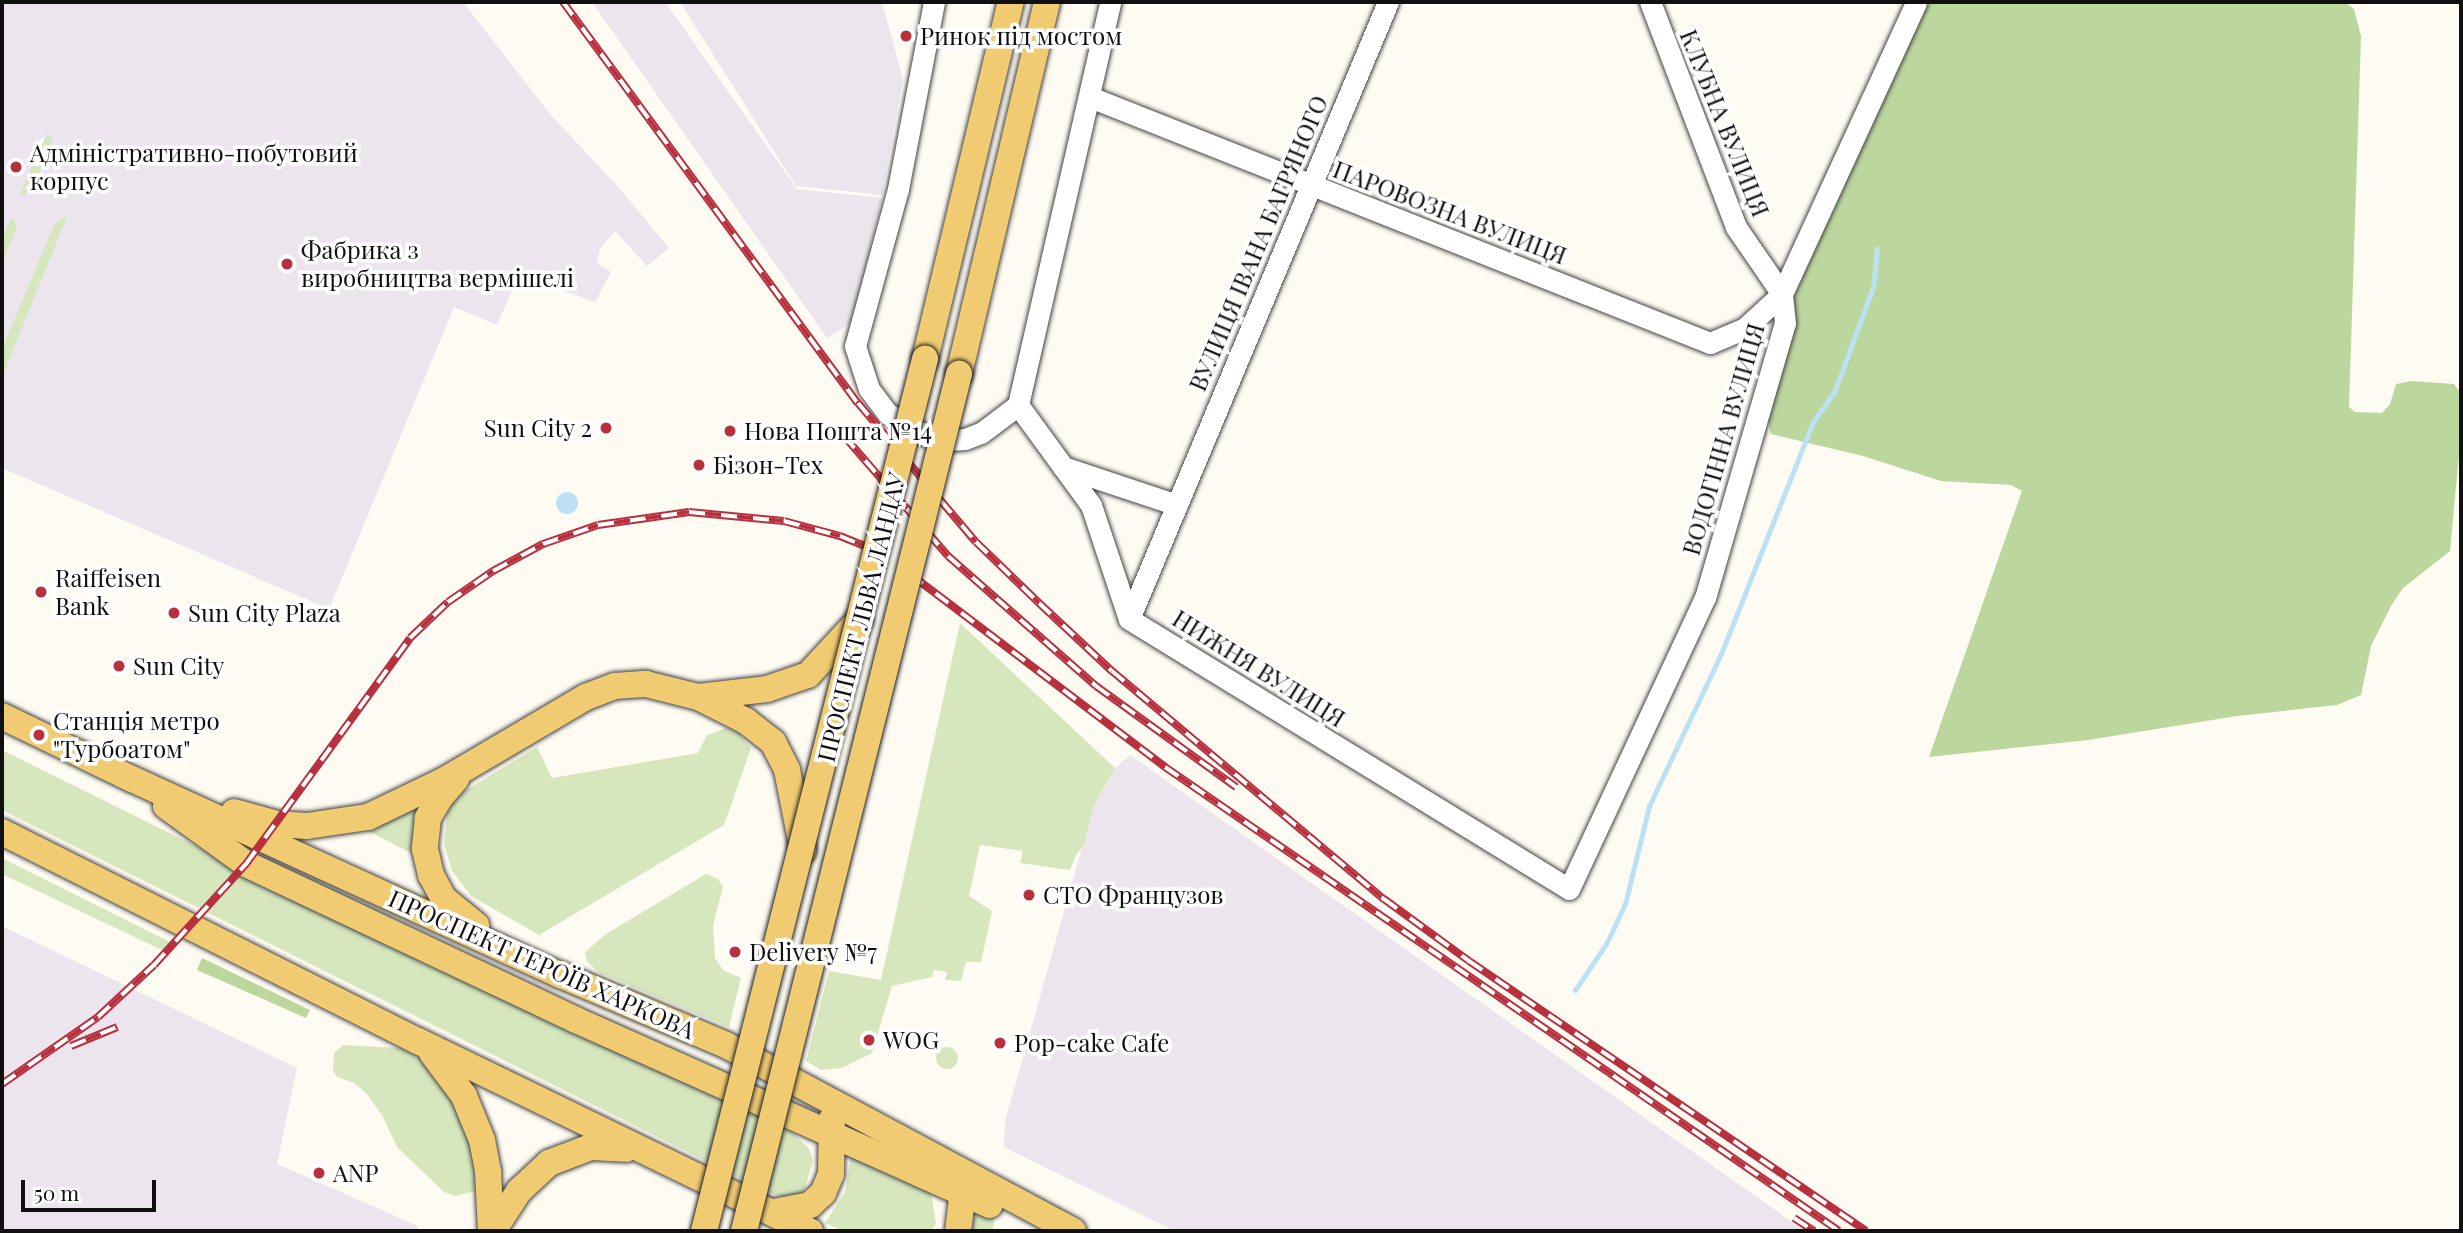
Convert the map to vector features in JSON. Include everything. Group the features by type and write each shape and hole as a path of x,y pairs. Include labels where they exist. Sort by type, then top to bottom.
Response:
{"main road":[{"name":"ПРОСПЕКТ ЛЬВА ЛАНДАУ","path":"704,1231 803,850 976,158 1011,2"},
{"name":"ПРОСПЕКТ ЛЬВА ЛАНДАУ","path":"744,1231 976,307 1047,2"},
{"path":"698,697 767,689 807,675 860,619"},
{"path":"132,779 262,820 307,826 347,822 380,813 470,766 586,697 615,686 646,684 698,697 757,729 779,750 787,770 803,850"},
{"name":"ПРОСПЕКТ ГЕРОЇВ ХАРКОВА","path":"2,716 132,779 561,975 726,1045 803,1084 939,1160"},
{"path":"470,766 441,796 428,818 425,849 436,888 460,914 561,975"},
{"path":"132,779 205,837 246,864 576,1020 1047,1231"},
{"path":"2,832 418,1041 810,1231"},
{"path":"418,1041 450,1073 476,1122 488,1172 492,1231"},
{"path":"774,1212 802,1209 817,1200 828,1183 834,1136 828,1109 803,1084"},
{"path":"801,1121 825,1145 831,1164"},
{"path":"492,1231 519,1191 549,1163 590,1147 645,1152"},
{"path":"939,1160 954,1178 951,1231"},
{"path":"939,1160 1073,1231"},
{"path":"954,1190 958,1231"}],"street":[{"path":"934,2 898,190 855,346 861,370 877,403 898,422 936,438 965,439 996,424 1018,405 1110,2"},
{"name":"ВУЛИЦЯ ІВАНА БАГРЯНОГО","path":"1129,619 1388,2"},
{"name":"КЛУБНА ВУЛИЦЯ","path":"1650,2 1736,227 1782,295"},
{"name":"ВОДОГІННА ВУЛИЦЯ","path":"1569,889 1706,598 1784,323 1782,295 1916,2"},
{"name":"ПАРОВОЗНА ВУЛИЦЯ","path":"1090,97 1710,343 1745,328 1782,295"},
{"path":"1018,405 1091,505 1129,619"},
{"path":"1063,467 1177,505"},
{"name":"НИЖНЯ ВУЛИЦЯ","path":"1129,619 1569,889"}],"shaded area":[{"path":"2,2 463,2 550,114 619,188 669,248 647,266 615,231 600,249 597,263 611,272 595,302 519,275 497,325 454,307 329,609 2,468"},
{"path":"592,2 665,2 797,189 882,198 853,322 827,338"},
{"path":"680,2 882,2 903,79 882,195 796,186"},
{"path":"1130,755 1805,1231 1175,1231 1004,1147 1005,1121 1094,805 1115,768"},
{"path":"2,926 297,1068 277,1164 418,1226 418,1231 2,1231"}],"green space":[{"path":"1916,2 2344,2 2354,9 2361,36 2349,407 2355,412 2382,413 2390,404 2396,384 2412,381 2454,384 2461,393 2461,433 2450,551 2403,588 2392,604 2371,646 2361,695 2337,705 2237,716 2088,740 1929,757 2022,491 2011,485 1941,481 1863,456 1771,434 1768,421 1785,323 1782,294"},
{"path":"46,135 53,138 31,193 20,195"},
{"path":"68,214 2,378 2,349 54,225"},
{"path":"11,217 17,226 2,264 2,240"},
{"path":"960,623 1115,768 1094,805 1084,845 1070,870 1020,863 1023,851 980,845 969,896 992,911 981,962 966,962 961,981 945,980 947,972 934,970 932,977 892,986 872,1053 842,1068 821,1070 806,1061 829,971 881,980"},
{"path":"726,728 736,731 751,748 724,825 539,935 471,896 452,871 444,844 447,815 452,802 463,792 537,747 552,778 698,753 707,735"},
{"path":"2,750 238,867 792,1132 809,1149 813,1161 805,1188 799,1197 791,1199 770,1193 2,810"},
{"path":"421,803 421,858 366,830 400,816"},
{"path":"2,858 170,942 162,950 2,874"},
{"path":"706,874 718,879 723,887 713,925 715,958 723,970 741,978 729,1027 598,972 587,961 585,952 606,934"},
{"path":"202,958 310,1010 306,1018 197,970"},
{"path":"343,1045 401,1048 423,1060 445,1083 468,1129 478,1188 475,1191 455,1196 444,1192 397,1147 382,1115 366,1093 354,1083 337,1077 333,1071 334,1053"},
{"path":"947,1047 955,1050 958,1058 955,1066 947,1069 939,1066 936,1058 939,1050"},
{"path":"851,1156 931,1192 936,1224 931,1231 843,1231 825,1223 845,1192"},
{"path":"969,1208 994,1217 993,1229 964,1231"}],"water":[{"path":"567,492 575,495 578,503 575,511 567,514 559,511 556,503 559,495"}],"waterway":[{"path":"1575,990 1606,944 1625,904 1649,806 1721,654 1813,422 1835,390 1873,287 1877,248"}],"railway":[{"path":"563,2 858,403 976,542 1039,603 1112,671 1384,899 1469,961 1866,1231"},
{"path":"844,436 948,556 1096,686 1236,787"},
{"path":"2,1084 98,1017 154,965 246,864 410,638 448,602 493,571 543,544 598,525 689,512 784,521 840,536 877,551"},
{"path":"910,574 1165,767 1839,1231"},
{"path":"71,1046 117,1027"},
{"path":"1794,1218 1814,1231"}],"place":[{"name":"Ринок під мостом","path":"906,36"},
{"name":"Адміністративно-побутовий корпус","path":"16,167"},
{"name":"Фабрика з виробництва вермішелі","path":"287,264"},
{"name":"Sun City 2","path":"606,428"},
{"name":"Нова Пошта №14","path":"730,431"},
{"name":"Бізон-Тех","path":"699,465"},
{"name":"Raiffeisen Bank","path":"41,592"},
{"name":"Sun City Plaza","path":"174,613"},
{"name":"Sun City","path":"119,666"},
{"name":"Станція метро \"Турбоатом\"","path":"39,735"},
{"name":"СТО Французов","path":"1029,895"},
{"name":"Delivery №7","path":"735,952"},
{"name":"WOG","path":"869,1040"},
{"name":"Pop-cake Cafe","path":"1000,1043"},
{"name":"ANP","path":"319,1173"}]}
